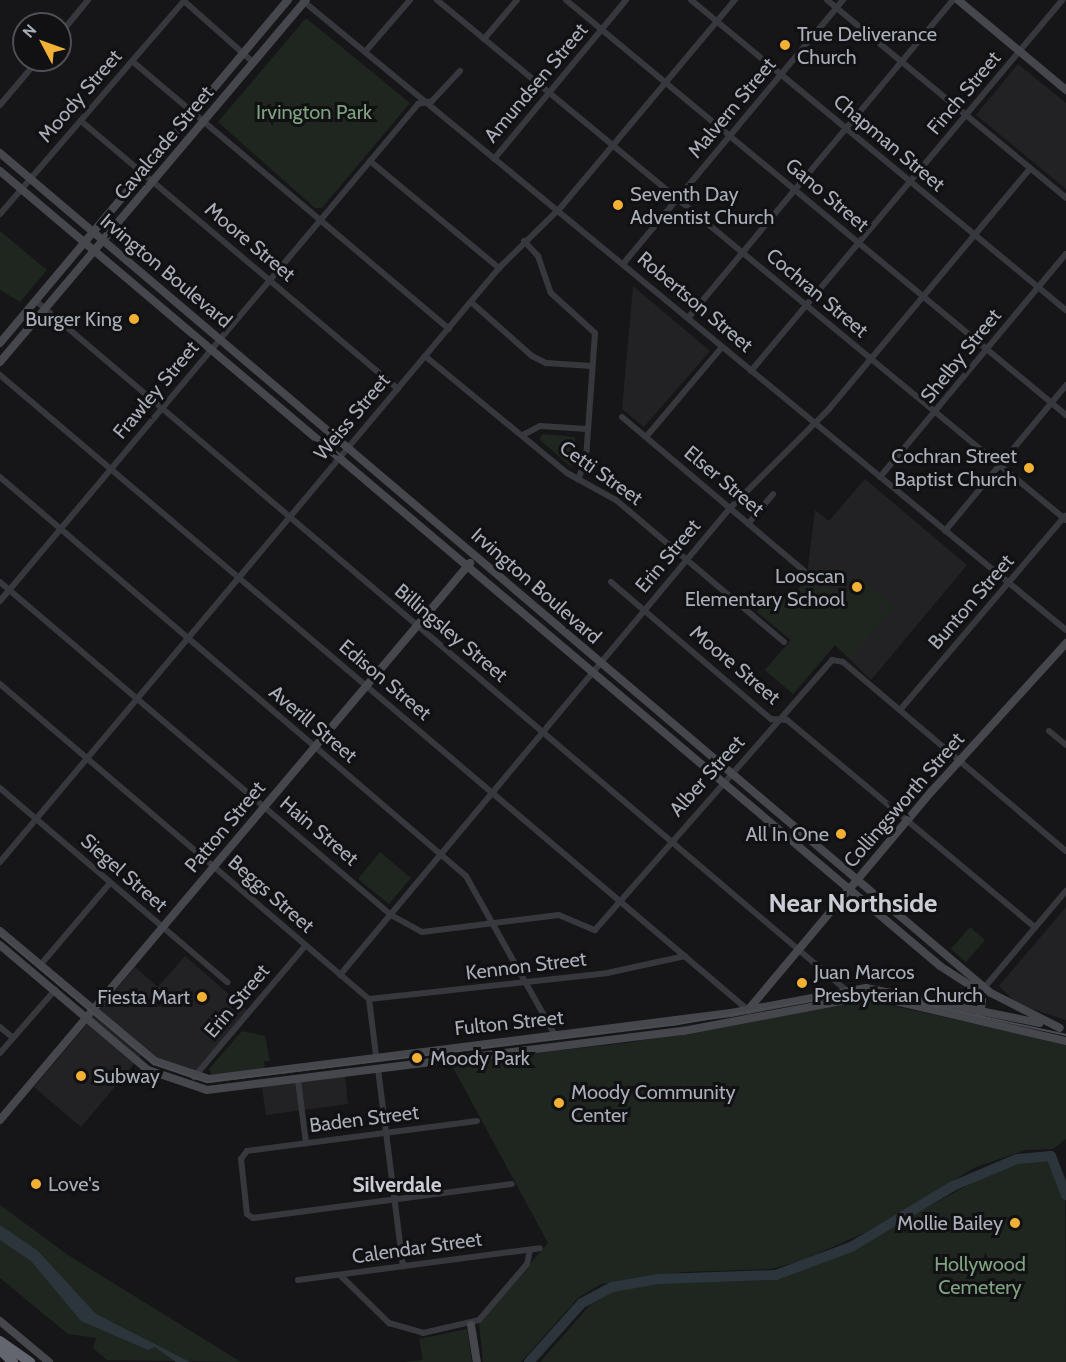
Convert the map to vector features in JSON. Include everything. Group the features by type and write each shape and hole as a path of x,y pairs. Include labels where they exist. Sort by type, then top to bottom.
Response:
{"highway":[{"path":"0,1341 30,1362"},
{"path":"0,1350 13,1362"}],"main road":[{"name":"Cavalcade Street","path":"0,344 288,0"},
{"path":"958,0 1066,90"},
{"name":"Cavalcade Street","path":"0,362 304,1"},
{"name":"Irvington Boulevard","path":"0,153 984,987 1010,1007 1063,1028"},
{"name":"Irvington Boulevard","path":"0,171 797,846 914,944 980,994 980,1016"},
{"path":"147,294 156,283"},
{"path":"276,405 286,394"},
{"path":"398,507 408,497"},
{"name":"Patton Street","path":"0,1120 475,556"},
{"path":"510,603 518,593"},
{"name":"Collingsworth Street","path":"748,1010 907,819 1066,643"},
{"path":"657,728 665,718"},
{"path":"797,846 805,836"},
{"name":"Fulton Street","path":"0,931 94,1006 155,1061 194,1077 217,1080 376,1055 748,1010 846,990 879,988 958,1006 980,1016 1066,1041"},
{"path":"914,944 922,935"},
{"name":"Fulton Street","path":"0,945 148,1070 180,1085 207,1090 749,1021 877,998 1063,1028"},
{"path":"958,1006 974,999 969,985"},
{"path":"748,1010 749,1021"},
{"path":"0,1321 49,1362"},
{"path":"471,1325 477,1362"}],"street":[{"path":"72,19 88,0"},
{"path":"365,52 410,0"},
{"name":"Cochran Street","path":"437,0 548,94 743,252 934,414 1065,518"},
{"path":"484,39 517,0"},
{"name":"Gano Street","path":"566,0 1066,415"},
{"name":"Amundsen Street","path":"494,159 626,0"},
{"name":"Chapman Street","path":"691,0 974,236 1066,309"},
{"name":"Weiss Street","path":"0,861 499,268 556,210 613,146 735,0"},
{"path":"827,0 1066,198"},
{"name":"Malvern Street","path":"623,264 843,0"},
{"path":"688,318 953,0"},
{"name":"Finch Street","path":"751,371 1062,0"},
{"path":"184,1 253,62"},
{"name":"Moody Street","path":"0,214 184,1"},
{"name":"Robertson Street","path":"304,1 1066,630"},
{"path":"132,61 449,329"},
{"name":"Frawley Street","path":"0,601 370,161 425,102 460,71"},
{"path":"0,105 28,72"},
{"name":"Moore Street","path":"81,121 398,388"},
{"path":"370,161 499,268"},
{"name":"Erin Street","path":"340,975 730,508 814,423 870,360 1030,169"},
{"path":"524,241 538,256 551,293 592,327 592,366 587,429 578,480"},
{"name":"Shelby Street","path":"880,477 1066,254"},
{"name":"Billingsley Street","path":"36,301 846,990"},
{"path":"471,302 532,356 546,363 592,366"},
{"path":"646,437 722,347"},
{"name":"Cetti Street","path":"426,356 578,480 606,493 784,642"},
{"name":"Edison Street","path":"0,375 748,1010"},
{"path":"945,531 1066,385"},
{"name":"Elser Street","path":"622,417 804,571"},
{"path":"523,435 540,426 587,429"},
{"name":"Averill Street","path":"0,477 471,881 529,983 555,1035"},
{"path":"748,524 773,494"},
{"name":"Bunton Street","path":"900,710 1065,518"},
{"name":"Hain Street","path":"0,582 391,915 431,933 559,915 592,931 601,924"},
{"name":"Moore Street","path":"611,582 771,719 787,720 1035,927"},
{"name":"Alber Street","path":"601,924 828,663 843,662 900,710"},
{"name":"Beggs Street","path":"0,684 369,999"},
{"path":"900,710 1066,851"},
{"path":"1049,731 1066,745"},
{"name":"Siegel Street","path":"0,788 227,982"},
{"path":"42,963 110,883"},
{"path":"984,987 1066,891"},
{"name":"Erin Street","path":"194,1077 305,946"},
{"name":"Kennon Street","path":"369,999 529,983 685,956"},
{"path":"0,1053 55,990"},
{"path":"369,999 376,1055"},
{"path":"0,1027 14,1038"},
{"path":"378,1069 403,1266"},
{"path":"298,1080 306,1143"},
{"name":"Baden Street","path":"394,1200 253,1218 247,1212 241,1159 255,1150 477,1121"},
{"path":"394,1200 512,1184"},
{"name":"Calendar Street","path":"298,1280 540,1248"},
{"path":"340,1275 400,1330 423,1333 471,1325 523,1269 530,1250"}],"shaded area":[{"path":"1018,64 1066,103 1066,189 976,115"},
{"path":"633,286 710,351 644,427 622,409"},
{"name":"Looscan Elementary School","path":"865,479 967,565 871,680 835,645 793,694 765,670 791,640 757,612 775,591 789,602 806,582 815,510 829,521"},
{"path":"1066,907 1066,1020 1017,1004 999,986"},
{"path":"185,956 248,1011 194,1072 188,1074 145,1051 81,1127 34,1087 135,967 158,987"},
{"path":"345,1076 348,1104 266,1115 262,1087"},
{"path":"0,1225 38,1251 96,1314 190,1362 176,1362 155,1347 148,1350 81,1321 31,1261 0,1240"}],"green space":[{"name":"Irvington Park","path":"306,18 410,103 322,208 315,208 218,122"},
{"path":"0,231 47,270 20,302 0,290"},
{"path":"542,434 575,437 577,462 571,467 540,440"},
{"path":"807,577 845,596 853,579 860,580 895,606 850,659 835,645 793,694 765,670 791,640 757,612 775,591 789,602"},
{"path":"380,852 411,878 389,904 358,879"},
{"path":"970,927 985,940 966,962 951,949"},
{"name":"Moody Park","path":"867,1000 1066,1044 1066,1139 1053,1149 1026,1150 976,1167 864,1233 803,1260 772,1269 684,1272 601,1284 578,1298 521,1362 483,1362 479,1323 548,1243 450,1062 627,1043"},
{"path":"242,1031 265,1036 270,1061 264,1061 265,1069 212,1075 209,1069"},
{"name":"Hollywood Cemetery","path":"1050,1159 1065,1196 1066,1362 540,1362 590,1305 613,1291 659,1283 777,1280 842,1254 979,1179 1016,1164"},
{"path":"0,1205 68,1255 241,1362 107,1360 93,1348 96,1338 68,1334 0,1278"},
{"path":"467,1329 472,1362 405,1362 423,1360 419,1339"}],"waterway":[{"path":"529,1362 582,1303 612,1287 659,1279 776,1275 851,1247 953,1186 1017,1159 1051,1156 1066,1195"}],"tram line":[{"path":"0,935 154,1064 207,1082 673,1025 865,991 1066,1035"}],"place":[{"name":"True Deliverance Church","path":"785,45"},
{"name":"Seventh Day Adventist Church","path":"618,205"},
{"name":"Burger King","path":"134,319"},
{"name":"Cochran Street Baptist Church","path":"1029,468"},
{"name":"Looscan Elementary School","path":"857,587"},
{"name":"All In One","path":"841,834"},
{"name":"Juan Marcos Presbyterian Church","path":"802,983"},
{"name":"Fiesta Mart","path":"202,997"},
{"name":"Moody Park","path":"417,1058"},
{"name":"Subway","path":"81,1076"},
{"name":"Moody Community Center","path":"559,1103"},
{"name":"Love's","path":"36,1184"},
{"name":"Mollie Bailey","path":"1015,1223"}],"district":[{"name":"Near Northside","path":"853,904"},
{"name":"Silverdale","path":"397,1185"}]}
